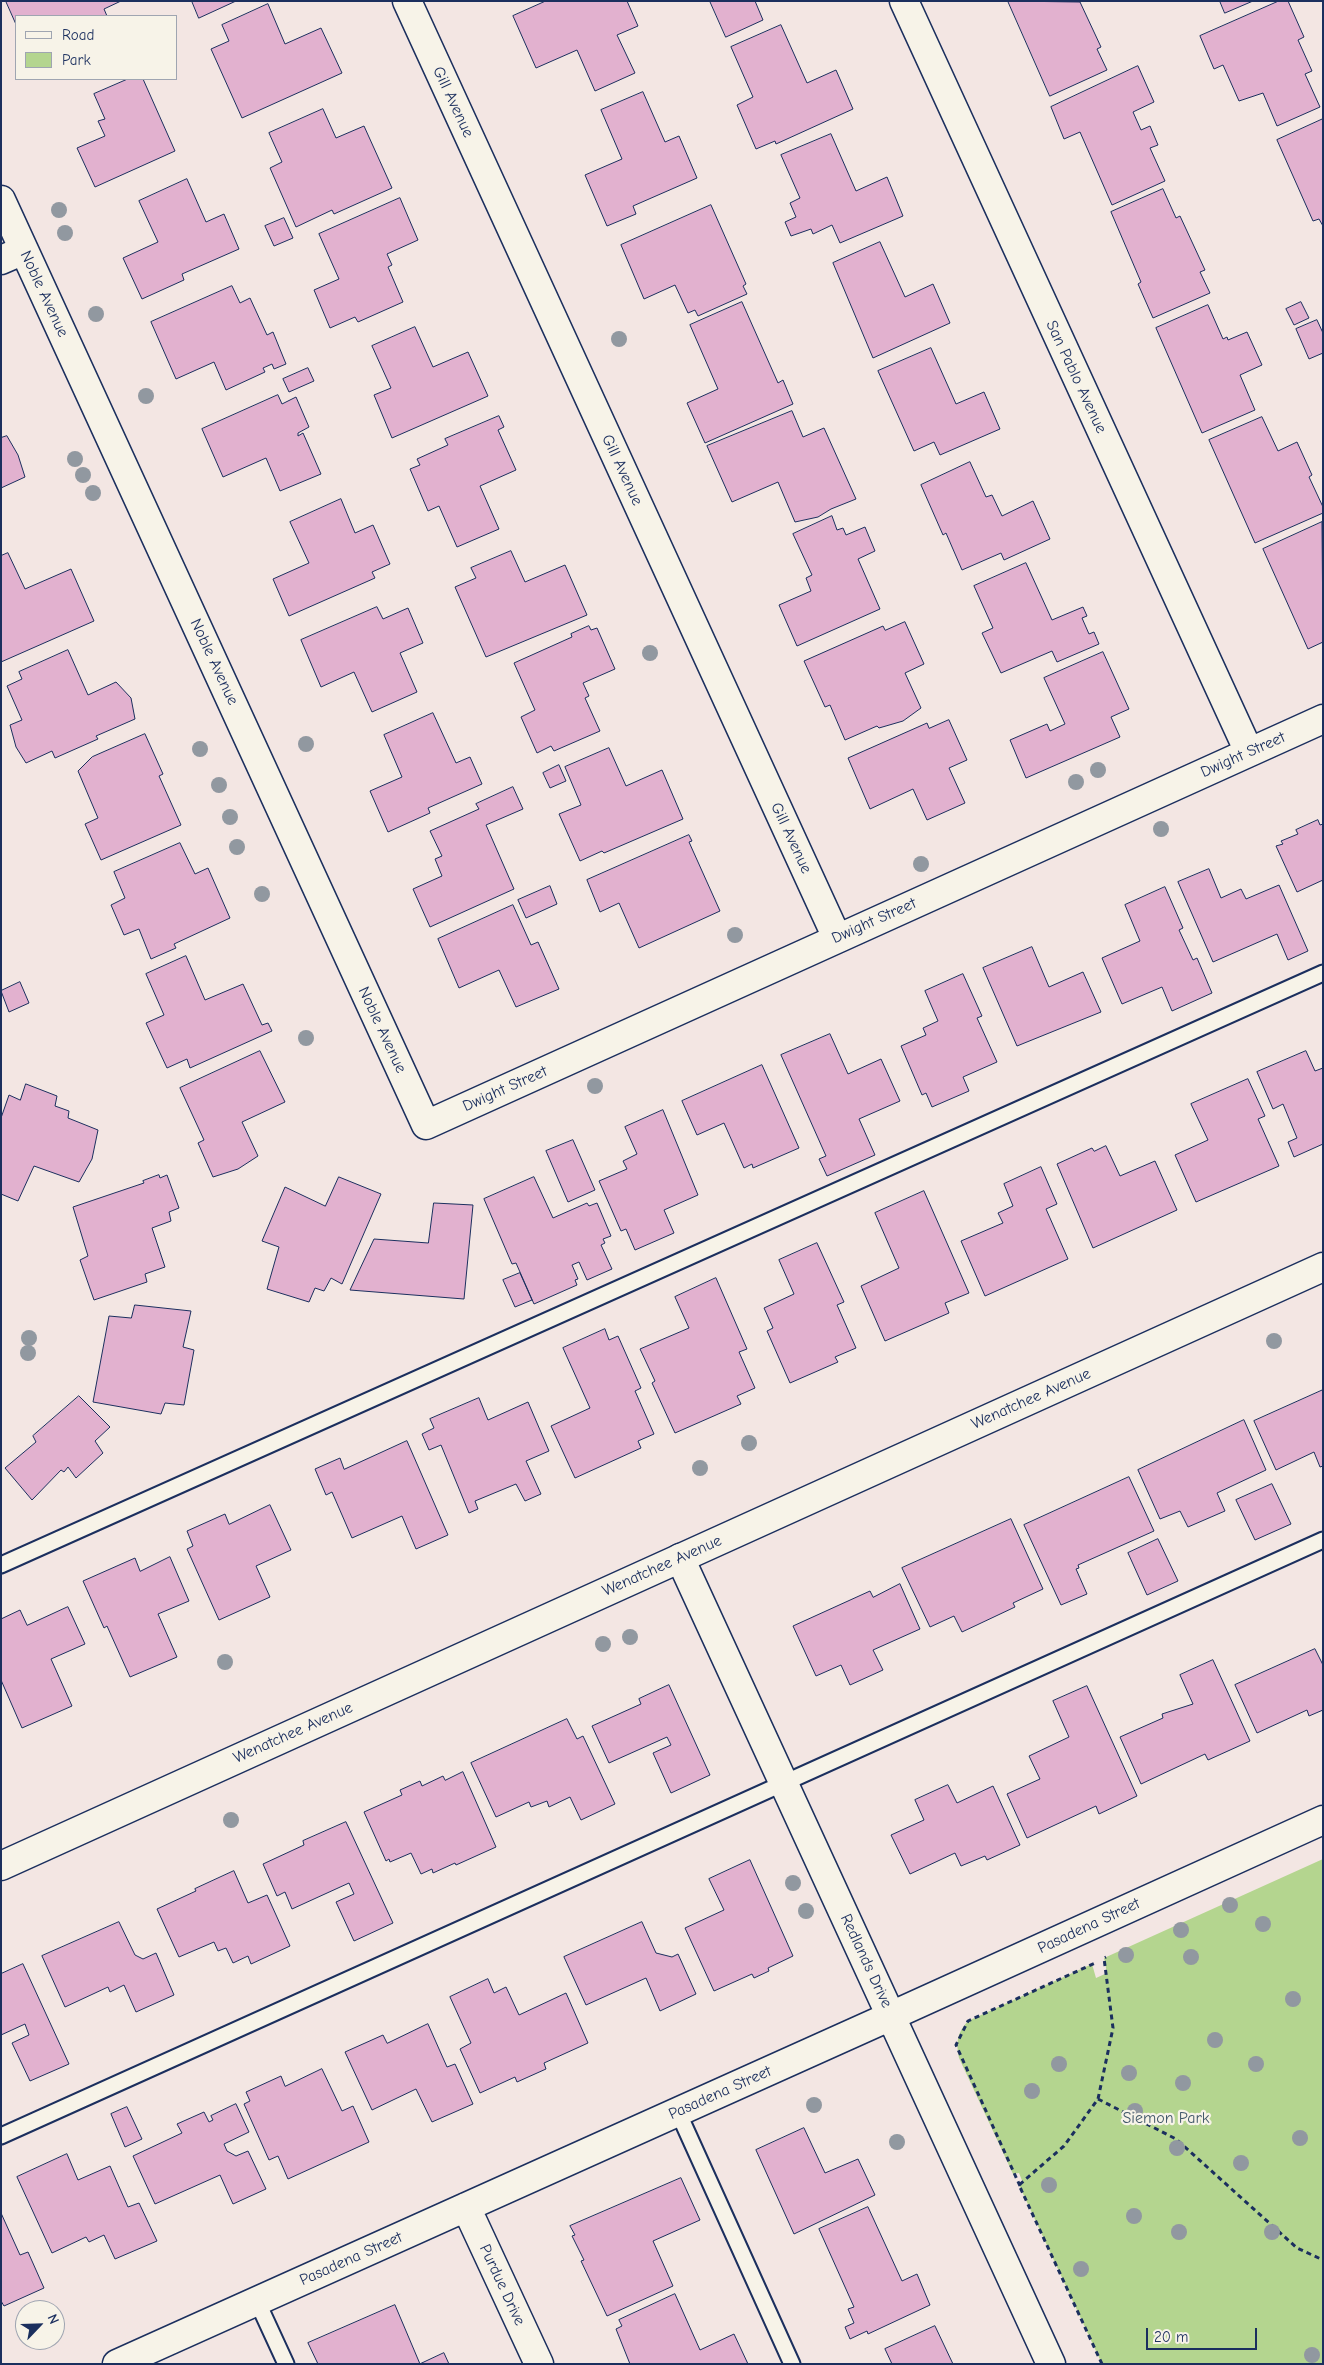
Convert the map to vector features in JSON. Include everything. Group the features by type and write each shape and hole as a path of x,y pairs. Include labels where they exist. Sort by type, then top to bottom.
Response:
{"street":[{"name":"Gill Avenue","path":"407,1 837,938"},
{"name":"San Pablo Avenue","path":"904,1 1249,752"},
{"name":"Noble Avenue","path":"1,200 13,255 426,1125"},
{"name":"Dwight Street","path":"426,1125 1323,718"},
{"name":"Wenatchee Avenue","path":"1,1866 1323,1267"},
{"name":"Redlands Drive","path":"680,1558 1051,2364"},
{"name":"Pasadena Street","path":"117,2364 1323,1820"},
{"name":"Purdue Drive","path":"466,2207 539,2364"}],"lane":[{"path":"1,1565 1323,973"},
{"path":"1,2136 1323,1540"},
{"path":"678,2112 792,2364"},
{"path":"257,2301 286,2364"}],"path":[{"path":"1019,2185 1064,2146 1098,2099 1113,2028 1104,1958 1112,1954"},
{"path":"1092,1964 968,2021 956,2045 1102,2364"},
{"path":"1098,2099 1176,2139 1297,2248 1323,2260"}],"green space":[{"name":"Siemon Park","path":"1323,1859 1323,2364 1102,2364 1019,2185 1023,2183 1019,2173 1013,2174 959,2058 958,2042 960,2034 968,2021 1092,1964 1096,1978 1107,1973 1104,1958"}],"building":[{"path":"6,1 121,1 104,9 107,15 15,15 15,22"},
{"path":"192,1 236,1 199,18"},
{"path":"546,1 627,1 638,26 617,35 635,73 595,91 577,50 536,68 513,16"},
{"path":"710,1 755,1 763,20 726,37"},
{"path":"1008,1 1080,2 1101,47 1097,49 1107,70 1050,96"},
{"path":"1220,1 1253,1 1225,13"},
{"path":"1279,1 1288,1 1304,37 1298,40 1312,71 1305,74 1320,107 1277,126 1263,93 1239,101 1223,65 1214,69 1200,36"},
{"path":"268,4 285,44 321,28 342,73 242,118 211,49 229,41 222,25"},
{"path":"781,25 807,83 836,70 853,109 776,144 775,141 756,149 737,105 753,97 731,47"},
{"path":"1138,66 1154,102 1133,112 1141,130 1150,126 1158,145 1150,148 1165,181 1112,205 1080,132 1064,139 1051,107"},
{"path":"126,80 143,80 175,151 95,187 77,148 105,136 98,121 105,119 94,94"},
{"path":"643,92 665,142 679,136 697,178 633,206 636,214 607,226 585,175 622,159 601,110"},
{"path":"323,109 336,138 364,126 392,188 334,214 332,210 296,227 270,168 282,162 269,133"},
{"path":"1323,119 1323,226 1319,219 1313,221 1277,140"},
{"path":"831,134 856,191 887,177 903,216 840,243 832,225 813,234 811,229 791,236 785,222 796,217 790,203 800,198 781,155"},
{"path":"187,179 206,222 224,214 239,249 182,274 184,280 142,299 123,258 158,242 139,201"},
{"path":"1163,189 1176,218 1180,216 1205,270 1200,272 1210,293 1153,318 1138,284 1141,282 1111,212"},
{"path":"400,198 418,240 387,254 392,265 388,267 403,302 358,322 355,317 330,328 314,290 339,279 319,234"},
{"path":"711,205 746,284 743,286 747,294 698,316 695,310 688,313 675,285 644,299 621,245"},
{"path":"284,218 293,238 274,246 265,226"},
{"path":"880,242 905,297 933,284 950,323 873,358 833,263"},
{"path":"232,286 240,303 250,298 267,335 273,332 286,364 274,369 272,364 263,368 265,372 226,390 214,362 176,379 151,322"},
{"path":"742,302 778,383 783,380 793,404 705,443 687,403 718,389 690,325"},
{"path":"1301,302 1309,318 1294,325 1286,309"},
{"path":"1208,305 1223,339 1227,337 1228,340 1247,332 1262,365 1240,375 1255,410 1202,433 1156,328"},
{"path":"1317,320 1323,333 1323,353 1309,359 1296,329"},
{"path":"415,327 433,367 468,352 488,396 392,438 374,395 391,388 372,346"},
{"path":"931,348 956,404 984,392 1000,429 940,455 934,442 914,451 878,371"},
{"path":"308,368 314,381 289,392 283,379"},
{"path":"278,395 282,404 296,397 309,427 298,433 298,436 303,433 321,474 280,491 266,458 223,477 202,429"},
{"path":"792,411 803,437 824,428 856,499 831,509 818,517 795,522 778,482 732,502 707,446"},
{"path":"499,416 504,427 498,430 516,470 480,486 499,529 457,547 439,506 428,511 410,469 420,465 417,459 448,445 445,439"},
{"path":"1262,417 1278,451 1297,442 1312,475 1309,477 1323,507 1323,513 1255,543 1209,440"},
{"path":"7,436 18,455 25,477 1,488 1,438"},
{"path":"970,462 986,497 992,495 1002,516 1033,501 1050,539 1004,560 1001,553 962,570 946,533 943,535 921,485"},
{"path":"341,499 355,533 373,525 390,564 372,572 375,578 289,616 273,579 309,563 290,522"},
{"path":"832,516 837,530 843,528 846,535 865,527 875,551 858,559 880,609 797,646 779,605 811,591 806,578 812,575 793,534"},
{"path":"1322,522 1323,642 1308,649 1263,549"},
{"path":"511,551 525,582 565,565 587,615 486,657 455,587 476,578 471,568"},
{"path":"8,553 25,589 71,569 94,621 1,662 1,556"},
{"path":"1026,563 1052,620 1083,607 1087,616 1082,618 1089,634 1094,632 1099,644 1057,662 1052,651 1001,673 982,633 993,628 974,586"},
{"path":"377,607 383,619 408,608 423,643 400,653 417,692 372,712 354,672 321,687 301,640"},
{"path":"905,622 924,664 905,673 921,708 903,721 879,728 877,726 845,740 830,705 825,707 804,661 883,626 885,630"},
{"path":"589,626 591,630 597,628 615,669 583,683 589,696 585,698 600,731 554,751 551,746 537,753 521,717 535,710 514,663 572,637 571,634"},
{"path":"68,650 88,695 116,682 131,698 135,719 96,736 98,739 55,758 52,751 26,763 16,747 10,725 22,720 7,686 22,679 19,672"},
{"path":"1103,652 1129,709 1111,717 1120,737 1026,778 1010,740 1047,724 1050,731 1065,724 1044,678"},
{"path":"433,713 456,763 470,757 482,784 428,808 430,813 388,832 370,791 402,777 384,735"},
{"path":"949,720 967,760 949,768 965,803 927,820 913,789 870,809 848,758 927,723 929,728"},
{"path":"145,734 163,774 159,776 181,825 101,860 85,824 98,818 78,771 92,757"},
{"path":"609,748 626,786 662,770 683,819 604,853 602,851 580,861 559,814 581,805 565,767"},
{"path":"559,765 566,781 550,788 543,773"},
{"path":"513,787 523,809 486,825 514,889 430,927 413,889 442,876 435,859 442,856 430,831 479,809 476,804"},
{"path":"1318,820 1320,825 1323,824 1323,880 1297,892 1276,846 1283,844 1281,841 1298,834 1296,830"},
{"path":"689,835 692,841 689,842 720,911 639,948 619,903 600,912 587,880"},
{"path":"180,843 195,874 208,868 230,918 174,944 176,948 151,959 139,929 124,935 111,905 125,898 114,872"},
{"path":"1209,869 1221,898 1241,889 1246,899 1279,885 1308,951 1288,960 1277,934 1213,962 1178,882"},
{"path":"550,886 557,904 526,918 518,900"},
{"path":"1165,887 1183,928 1179,930 1193,960 1197,958 1212,993 1172,1011 1162,987 1122,1004 1102,958 1140,941 1125,905"},
{"path":"513,905 531,945 538,942 559,989 516,1007 499,970 459,988 438,939"},
{"path":"1032,947 1049,987 1083,972 1101,1012 1017,1046 983,968"},
{"path":"186,956 205,1000 243,984 262,1025 268,1023 272,1031 190,1068 187,1059 167,1068 146,1023 164,1015 146,974"},
{"path":"963,974 982,1016 977,1018 997,1062 963,1077 969,1091 932,1107 926,1093 922,1095 901,1046 926,1035 923,1028 938,1021 925,991"},
{"path":"20,982 29,1003 9,1012 1,991"},
{"path":"830,1034 848,1074 881,1059 900,1101 859,1119 875,1155 827,1176 819,1159 826,1156 781,1055"},
{"path":"260,1051 285,1102 242,1122 258,1156 238,1169 213,1177 198,1143 204,1140 180,1088"},
{"path":"1306,1051 1315,1071 1323,1068 1323,1144 1294,1157 1288,1142 1297,1138 1283,1104 1273,1109 1257,1072"},
{"path":"762,1065 799,1148 753,1168 752,1164 744,1168 724,1123 697,1135 682,1101"},
{"path":"1248,1079 1265,1116 1258,1119 1279,1166 1196,1202 1175,1155 1208,1140 1191,1104"},
{"path":"26,1084 57,1096 55,1106 69,1111 68,1118 98,1130 92,1159 79,1182 34,1166 18,1201 1,1194 1,1118 9,1095 20,1100"},
{"path":"663,1110 698,1195 664,1210 674,1233 635,1250 626,1229 621,1231 599,1181 627,1169 623,1161 637,1154 625,1127"},
{"path":"573,1140 595,1190 568,1202 546,1151"},
{"path":"1106,1146 1120,1176 1155,1161 1177,1210 1093,1248 1057,1164 1092,1148 1094,1151"},
{"path":"1041,1167 1057,1204 1046,1209 1068,1259 985,1296 961,1241 1003,1223 998,1213 1013,1206 1004,1184"},
{"path":"159,1175 160,1178 167,1175 179,1208 169,1212 171,1221 152,1228 165,1267 145,1274 147,1282 94,1300 80,1260 88,1256 73,1207 144,1183 143,1181"},
{"path":"339,1177 381,1194 342,1284 331,1278 324,1291 315,1288 309,1302 267,1289 279,1247 262,1241 285,1187 325,1206"},
{"path":"534,1177 553,1218 587,1203 589,1206 597,1203 611,1236 603,1239 605,1243 601,1245 612,1269 587,1280 579,1262 572,1265 578,1279 575,1280 577,1285 534,1304 516,1263 512,1264 484,1199"},
{"path":"924,1191 969,1293 945,1303 949,1313 885,1341 861,1286 899,1268 875,1213"},
{"path":"434,1203 473,1205 464,1299 350,1290 374,1239 428,1243"},
{"path":"817,1243 844,1302 837,1305 856,1348 835,1357 838,1362 790,1383 767,1331 773,1328 764,1308 794,1294 779,1260"},
{"path":"520,1273 532,1300 515,1307 503,1280"},
{"path":"716,1278 747,1349 739,1352 755,1388 737,1396 741,1404 675,1433 652,1383 655,1381 640,1349 689,1328 675,1297"},
{"path":"135,1305 191,1311 183,1347 194,1350 184,1405 165,1403 161,1414 93,1402 109,1316 131,1318"},
{"path":"605,1329 609,1340 618,1336 641,1388 635,1391 654,1434 638,1441 641,1448 575,1478 551,1426 590,1408 563,1348"},
{"path":"1323,1390 1323,1466 1320,1467 1314,1452 1276,1470 1254,1421"},
{"path":"79,1396 110,1427 95,1441 103,1453 76,1478 68,1467 64,1472 61,1470 32,1500 5,1468 36,1442 33,1436"},
{"path":"479,1398 488,1420 528,1402 549,1451 526,1461 541,1494 525,1501 516,1484 475,1501 478,1509 469,1513 441,1445 429,1450 422,1434 434,1428 430,1419"},
{"path":"1244,1420 1266,1470 1217,1493 1225,1511 1188,1527 1180,1511 1160,1519 1138,1470"},
{"path":"407,1441 448,1535 416,1549 402,1516 352,1538 332,1492 326,1495 315,1469 340,1458 344,1469"},
{"path":"1129,1477 1154,1531 1078,1565 1079,1568 1076,1569 1087,1594 1061,1605 1024,1525"},
{"path":"1272,1484 1291,1524 1255,1540 1236,1500"},
{"path":"270,1505 291,1550 256,1566 270,1597 219,1620 187,1549 193,1546 187,1531 225,1514 229,1524"},
{"path":"1011,1519 1043,1589 1013,1603 1015,1607 962,1632 954,1616 930,1627 902,1568"},
{"path":"1158,1539 1178,1581 1147,1595 1128,1553"},
{"path":"170,1557 189,1601 158,1614 177,1657 130,1677 107,1626 104,1628 83,1581 135,1558 140,1571"},
{"path":"900,1584 920,1629 873,1650 883,1670 850,1685 841,1665 816,1676 793,1626 870,1591 873,1597"},
{"path":"68,1607 85,1644 51,1659 72,1706 22,1728 1,1680 1,1619 20,1610 27,1625"},
{"path":"1315,1649 1323,1665 1323,1710 1309,1716 1307,1710 1257,1733 1235,1685"},
{"path":"1213,1660 1250,1741 1208,1760 1205,1754 1141,1784 1120,1737 1163,1718 1162,1714 1193,1704 1180,1675"},
{"path":"669,1685 710,1775 671,1793 653,1753 671,1745 667,1737 609,1763 592,1726 641,1704 639,1699"},
{"path":"1087,1686 1137,1796 1099,1814 1096,1806 1027,1838 1007,1794 1040,1779 1029,1756 1069,1737 1053,1701"},
{"path":"567,1719 577,1739 583,1736 615,1804 581,1820 570,1797 549,1807 547,1801 531,1807 529,1802 496,1817 471,1763"},
{"path":"463,1772 496,1847 433,1873 432,1869 421,1874 411,1853 390,1862 389,1859 386,1861 364,1812 402,1795 400,1790 420,1781 422,1786 443,1776 445,1780"},
{"path":"948,1785 957,1803 993,1786 1020,1845 987,1860 985,1856 961,1866 955,1853 910,1874 891,1835 924,1820 915,1800"},
{"path":"346,1822 393,1923 354,1941 336,1902 354,1894 349,1883 292,1909 285,1892 277,1896 263,1864 304,1845 303,1841"},
{"path":"750,1860 793,1956 768,1968 769,1971 754,1978 752,1974 714,1991 685,1928 724,1910 709,1879"},
{"path":"234,1871 248,1903 267,1895 290,1946 251,1964 248,1956 233,1963 226,1948 218,1951 214,1942 179,1957 157,1909"},
{"path":"119,1922 135,1955 143,1959 156,1953 174,1995 136,2012 124,1985 110,1992 108,1987 65,2007 42,1956"},
{"path":"642,1922 656,1953 672,1957 678,1954 696,1994 660,2011 646,1978 586,2005 564,1957"},
{"path":"23,1964 69,2064 30,2081 12,2043 29,2035 25,2024 1,2035 1,1974"},
{"path":"488,1979 494,1993 506,1987 519,2015 566,1993 588,2043 544,2063 546,2069 517,2082 515,2077 480,2093 460,2049 471,2043 450,1997"},
{"path":"428,2024 447,2067 455,2064 473,2104 432,2122 416,2089 372,2110 345,2052 383,2035 387,2043"},
{"path":"322,2069 342,2111 353,2106 369,2142 288,2179 278,2156 269,2160 244,2104 250,2101 246,2092 281,2076 285,2086"},
{"path":"236,2104 249,2132 224,2144 227,2151 236,2156 248,2151 266,2189 233,2204 220,2175 155,2204 133,2156 182,2133 177,2124 204,2112 209,2122 213,2120 211,2116"},
{"path":"127,2107 142,2139 125,2147 111,2114"},
{"path":"804,2128 825,2173 858,2159 875,2195 794,2234 756,2150"},
{"path":"67,2154 78,2180 110,2166 128,2207 139,2203 157,2241 115,2259 104,2235 89,2242 86,2237 52,2253 17,2177"},
{"path":"681,2178 700,2220 653,2241 673,2286 607,2316 581,2261 584,2260 572,2236 575,2235 570,2226"},
{"path":"868,2207 902,2281 917,2274 930,2305 868,2334 867,2331 850,2339 845,2327 854,2323 848,2309 854,2307 819,2229"},
{"path":"1,2213 20,2255 28,2252 44,2288 4,2306 1,2301"},
{"path":"675,2294 700,2350 734,2334 748,2364 630,2364 616,2329 622,2326 619,2320"},
{"path":"395,2305 420,2364 318,2364 308,2343"},
{"path":"935,2326 953,2364 892,2364 885,2349"},
{"path":"444,2353 449,2364 420,2364"}]}
